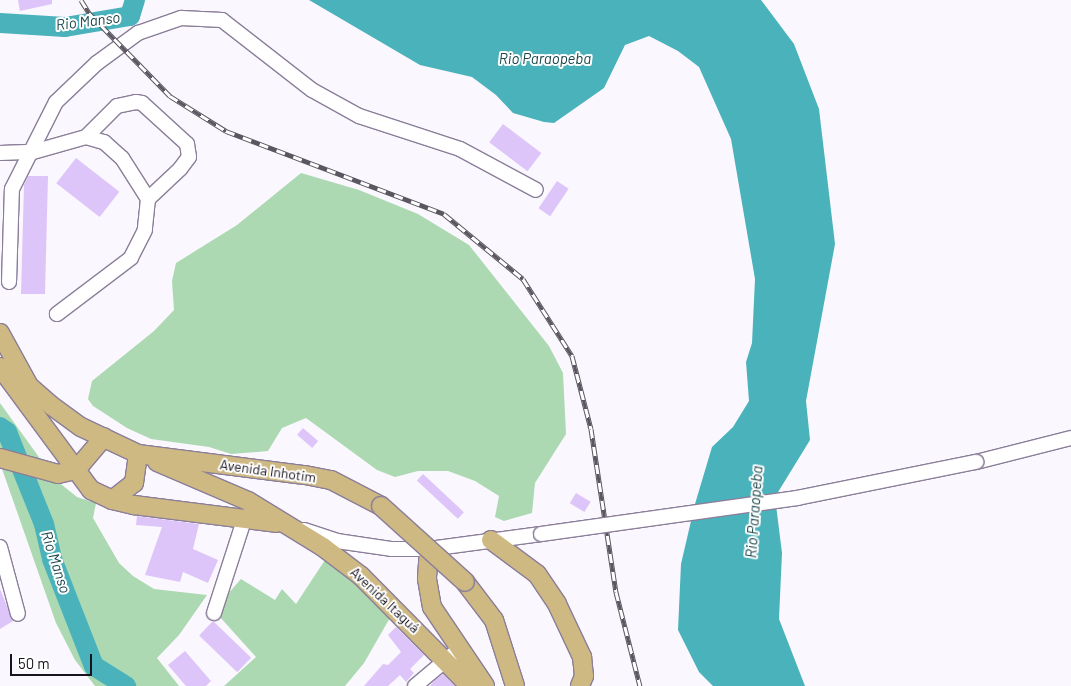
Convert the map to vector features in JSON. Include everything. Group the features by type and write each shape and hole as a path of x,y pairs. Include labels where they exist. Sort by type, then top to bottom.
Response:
{"main road":[{"name":"Avenida Inhotim","path":"0,333 29,386 81,427 138,454 322,478 381,506 465,582 494,620 515,686"},
{"path":"0,367 91,490 112,500 245,517 291,526"},
{"path":"0,458 58,474 76,470 104,437"},
{"path":"112,500 134,483 138,454"},
{"name":"Avenida Itaguá","path":"138,454 248,501 291,526 361,576 412,624 470,686"},
{"path":"491,540 537,574 557,604 582,657 584,676 580,686"},
{"path":"429,549 427,579 432,607 485,686"},
{"path":"412,624 432,607"}],"street":[{"path":"9,282 12,189 33,152 56,102 97,63 138,33 181,18 222,20 312,90 359,116 460,149 536,190"},
{"path":"0,153 33,152 86,137 117,106 136,102 142,103 188,144 189,157 180,169 148,199"},
{"path":"57,314 130,258 145,230 148,199 122,158 104,142 86,137"},
{"path":"291,526 364,546 429,549 797,498 976,462 1071,438"},
{"path":"214,613 245,517"},
{"path":"0,547 5,582 18,614"},
{"path":"415,686 444,659 459,649"}],"green space":[{"path":"301,173 359,190 418,214 469,245 549,346 563,373 566,434 535,483 532,513 504,521 495,517 499,496 475,481 448,471 418,471 395,477 377,470 306,418 282,428 268,451 231,454 209,447 151,439 127,428 93,406 88,399 92,381 154,331 174,310 172,281 176,263 237,225"},
{"path":"0,403 41,460 0,449"},
{"path":"1,466 57,481 77,497 96,503 93,518 119,563 133,576 154,589 207,595 179,635 157,658 179,686 95,686 75,660 56,623"},
{"path":"327,557 391,616 364,663 345,686 224,686 256,657 219,616 226,596 241,579 275,600 282,589 296,604"}],"water":[{"name":"Rio Paraopeba","path":"309,0 761,0 794,44 819,109 835,244 806,401 810,440 775,497 782,553 779,619 805,686 713,686 699,672 678,630 681,564 695,504 712,447 733,427 749,401 746,362 752,343 755,279 731,139 699,67 678,51 649,36 625,45 604,88 554,123 544,122 513,113 496,95 472,77 420,65"}],"building":[{"path":"18,0 52,0 52,4 20,11"},
{"path":"503,124 541,153 527,171 489,142"},
{"path":"76,158 119,192 100,217 56,183"},
{"path":"28,176 48,176 45,294 21,294 24,185"},
{"path":"557,181 569,189 550,216 539,208"},
{"path":"303,428 318,441 312,448 297,435"},
{"path":"423,474 464,512 458,519 417,481"},
{"path":"576,493 591,502 584,512 570,503"},
{"path":"137,516 199,524 193,549 218,560 208,583 183,572 180,582 145,575 162,527 136,525"},
{"path":"0,589 13,621 0,629"},
{"path":"213,621 251,658 237,672 199,635"},
{"path":"396,627 424,655 410,669 414,673 406,682 400,675 388,686 364,686 383,664 388,665 401,652 388,635"},
{"path":"185,651 211,681 206,686 186,686 168,665"},
{"path":"443,674 455,686 430,686 434,681"}],"waterway":[{"name":"Rio Manso","path":"0,23 65,27 130,16 135,0"},
{"name":"Rio Manso","path":"0,427 7,432 44,524 52,559 94,666 126,686"}],"railway":[{"path":"81,0 89,13 170,96 226,131 444,214 523,279 572,356 591,429 616,592 640,686"}]}
